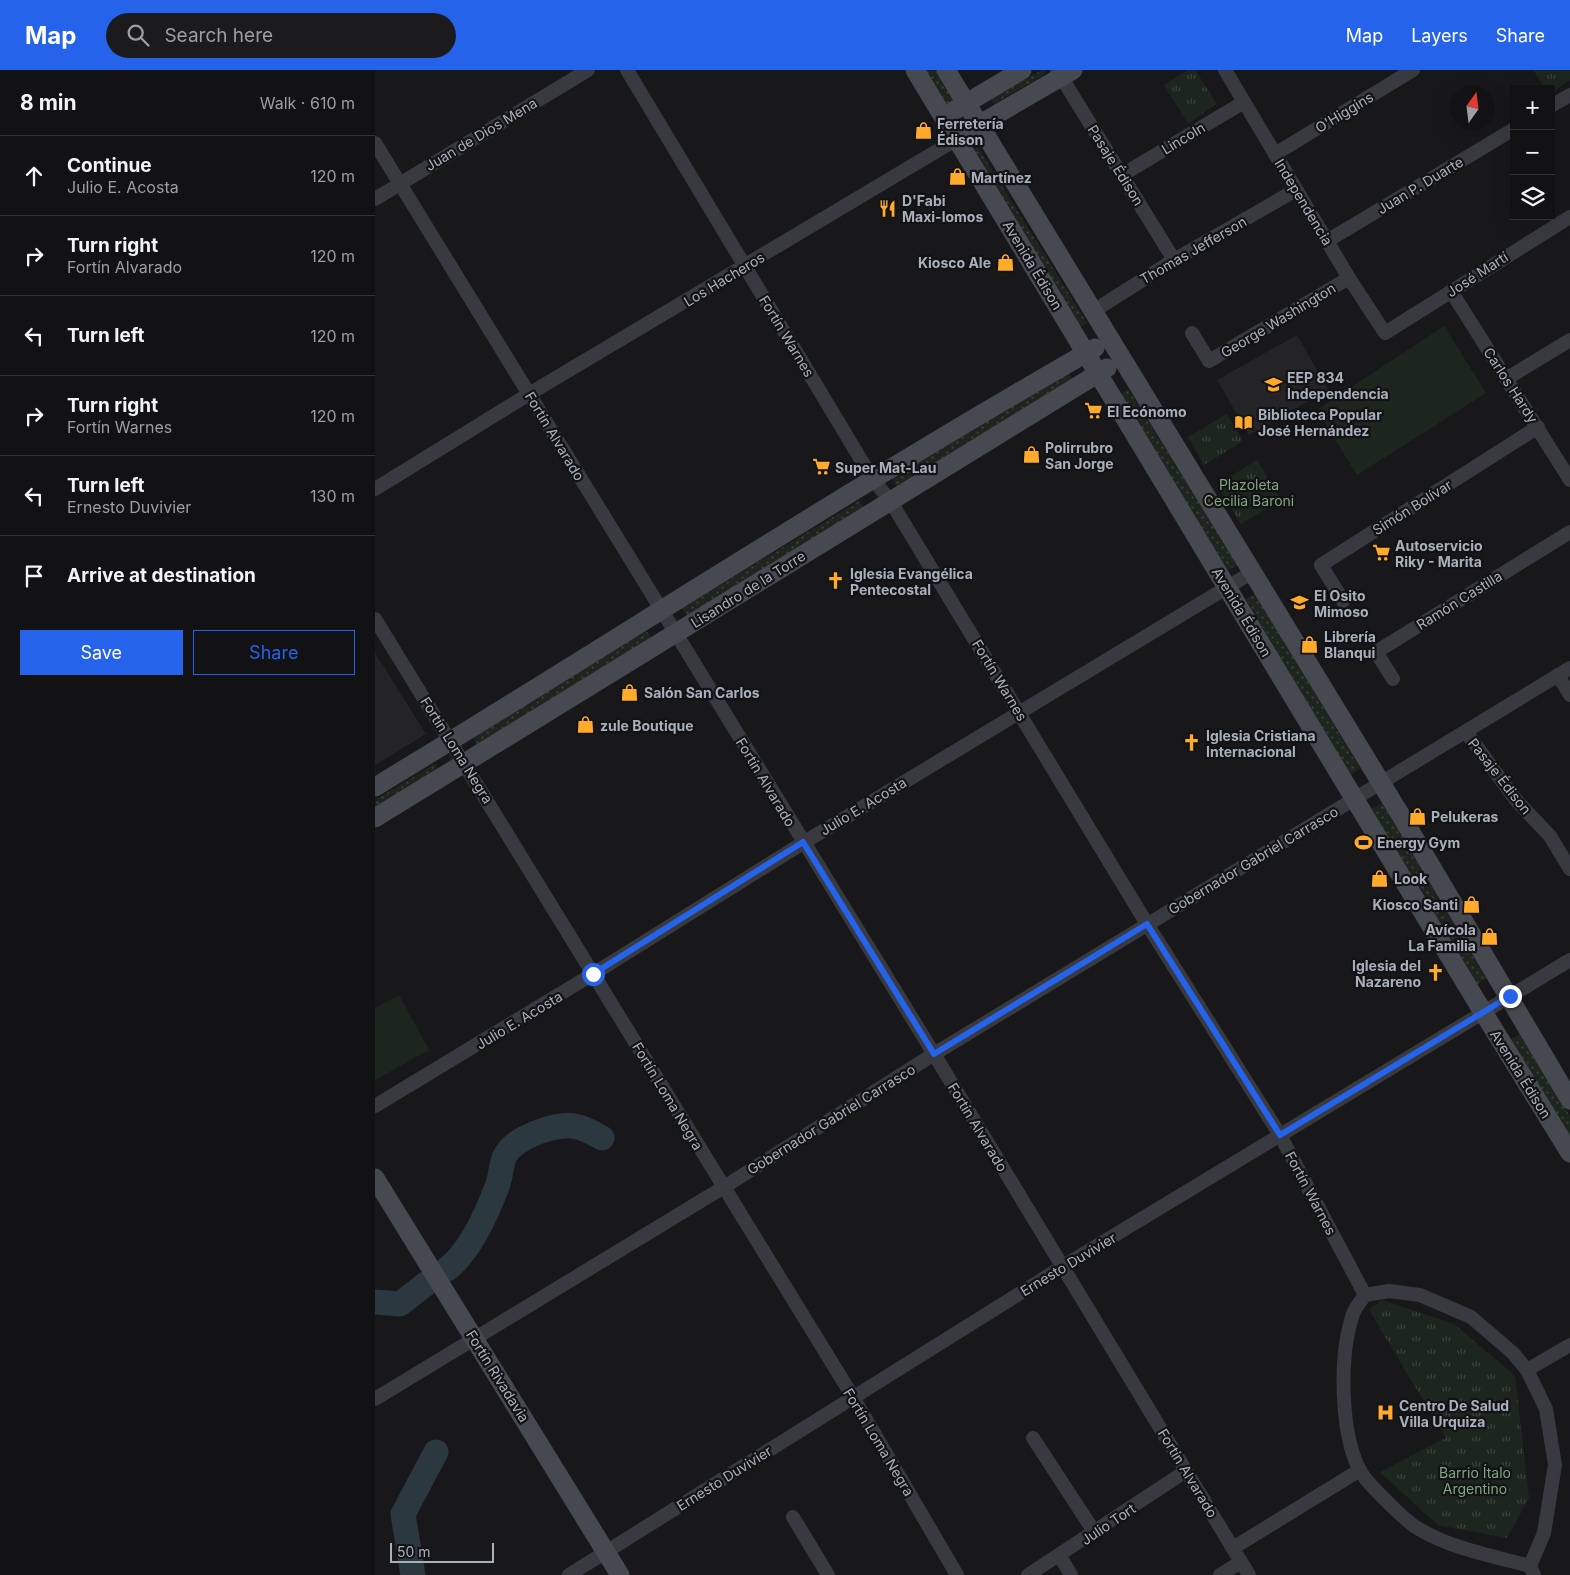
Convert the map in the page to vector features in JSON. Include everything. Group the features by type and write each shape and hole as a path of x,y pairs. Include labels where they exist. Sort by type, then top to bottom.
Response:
{"main road":[{"name":"Avenida Édison","path":"915,70 1570,1153"},
{"name":"Avenida Édison","path":"946,70 1379,784 1510,996 1570,1100"},
{"path":"944,117 1022,70"},
{"name":"Los Hacheros","path":"957,139 1064,72"},
{"name":"Lisandro de la Torre","path":"375,787 661,611 872,478 1110,341"},
{"name":"Lisandro de la Torre","path":"375,818 1121,359"},
{"name":"Fortín Rivadavia","path":"375,1178 620,1575"}],"street":[{"name":"Juan de Dios Mena","path":"375,199 588,70"},
{"name":"Fortín Warnes","path":"627,70 872,478 891,502 1147,924 1280,1135 1365,1295"},
{"name":"Independencia","path":"1225,70 1349,278 1385,333"},
{"name":"O'Higgins","path":"1275,154 1413,70"},
{"name":"Pasaje Édison","path":"1064,72 1122,175 1174,260"},
{"path":"1555,104 1570,95"},
{"name":"Lincoln","path":"1122,175 1244,102"},
{"name":"Juan P. Duarte","path":"1327,241 1511,130"},
{"name":"Los Hacheros","path":"375,489 529,394 957,139"},
{"name":"Fortín Alvarado","path":"375,143 934,1054 1249,1575"},
{"name":"Thomas Jefferson","path":"1092,312 1174,260 1296,190"},
{"name":"José Martí","path":"1385,333 1570,217"},
{"name":"George Washington","path":"1192,333 1209,361 1349,278"},
{"name":"Carlos Hardy","path":"1451,292 1538,427 1566,463 1570,480"},
{"path":"1506,379 1570,340"},
{"name":"Simón Bolívar","path":"1343,601 1321,564 1538,427"},
{"name":"Ramón Castilla","path":"1393,679 1376,652 1570,532"},
{"name":"Julio E. Acosta","path":"375,1106 593,974 803,842 1251,573"},
{"name":"Fortín Loma Negra","path":"375,619 853,1397 957,1575"},
{"path":"1564,672 1570,694"},
{"name":"Gobernador Gabriel Carrasco","path":"375,1399 723,1187 934,1054 1564,672"},
{"name":"Pasaje Édison","path":"1466,732 1516,800 1550,836 1570,869"},
{"name":"Ernesto Duvivier","path":"569,1575 1062,1267 1570,960"},
{"path":"1389,1291 1420,1295 1471,1317 1513,1353 1527,1370 1545,1408 1555,1465 1543,1533 1532,1571 1440,1540 1417,1528 1369,1484 1360,1470 1344,1418 1343,1386 1353,1313 1365,1295 1389,1291"},
{"path":"1527,1370 1570,1345"},
{"path":"1033,1438 1095,1533"},
{"path":"1233,1548 1360,1470"},
{"name":"Julio Tort","path":"1028,1575 1095,1533 1186,1471"},
{"path":"793,1517 828,1575"},
{"path":"1060,1556 1071,1575"},
{"path":"1220,1575 1241,1562"}],"shaded area":[{"name":"EEP 834 Independencia","path":"1297,335 1328,390 1249,435 1217,380"},
{"path":"375,653 426,734 375,765"}],"green space":[{"path":"922,70 938,70 962,109 950,117"},
{"path":"1045,70 1045,74 994,104 991,99"},
{"path":"1188,70 1195,70 1217,104 1188,123 1164,85"},
{"path":"1533,70 1570,70 1570,80 1555,90 1555,85 1543,85"},
{"path":"978,147 1087,323 1077,329 971,151"},
{"path":"1444,326 1486,393 1357,475 1317,410"},
{"path":"1067,371 1072,379 896,486 892,478"},
{"path":"1128,389 1238,565 1228,570 1119,395"},
{"name":"Plazoleta Cecilia Baroni","path":"1227,414 1243,441 1204,465 1188,437"},
{"name":"Plazoleta Cecilia Baroni","path":"1257,460 1281,500 1241,524 1217,485"},
{"path":"859,501 864,509 687,616 682,608"},
{"path":"1255,593 1360,769 1350,775 1246,599"},
{"path":"646,630 652,639 479,748 473,738"},
{"path":"435,764 439,771 375,809 375,800"},
{"path":"1382,803 1486,979 1477,985 1372,809"},
{"path":"399,995 429,1050 375,1080 375,1008"},
{"path":"1520,1034 1570,1116 1570,1137 1510,1040"},
{"name":"Barrio Ítalo Argentino","path":"1382,1300 1454,1324 1515,1376 1529,1498 1507,1538 1438,1525 1380,1472 1446,1438 1369,1310"}],"waterway":[{"path":"447,1269 464,1252 478,1230 498,1184 504,1157 511,1148 528,1136 560,1126 578,1127 602,1138"},
{"path":"375,1302 400,1304 427,1283"},
{"path":"413,1575 403,1514 436,1452"}],"place":[{"name":"Ferretería Édison","path":"923,131"},
{"name":"Martínez","path":"957,177"},
{"name":"D'Fabi Maxi-lomos","path":"888,208"},
{"name":"Kiosco Ale","path":"1005,262"},
{"name":"EEP 834 Independencia","path":"1273,385"},
{"name":"El Ecónomo","path":"1093,411"},
{"name":"Biblioteca Popular José Hernández","path":"1244,422"},
{"name":"Polirrubro San Jorge","path":"1031,455"},
{"name":"Super Mat-Lau","path":"821,467"},
{"name":"Autoservicio Riky - Marita","path":"1381,553"},
{"name":"Iglesia Evangélica Pentecostal","path":"836,581"},
{"name":"El Osito Mimoso","path":"1300,603"},
{"name":"Librería Blanqui","path":"1310,644"},
{"name":"Salón San Carlos","path":"630,692"},
{"name":"zule Boutique","path":"586,725"},
{"name":"Iglesia Cristiana Internacional","path":"1192,743"},
{"name":"Pelukeras","path":"1417,816"},
{"name":"Energy Gym","path":"1363,842"},
{"name":"Look","path":"1380,878"},
{"name":"Kiosco Santi","path":"1472,904"},
{"name":"Avícola La Familia","path":"1490,937"},
{"name":"Iglesia del Nazareno","path":"1435,973"},
{"name":"Centro De Salud Villa Urquiza","path":"1385,1413"}],"route":[{"path":"593,974 803,842 934,1054 1147,924 1280,1135 1510,996"}]}
